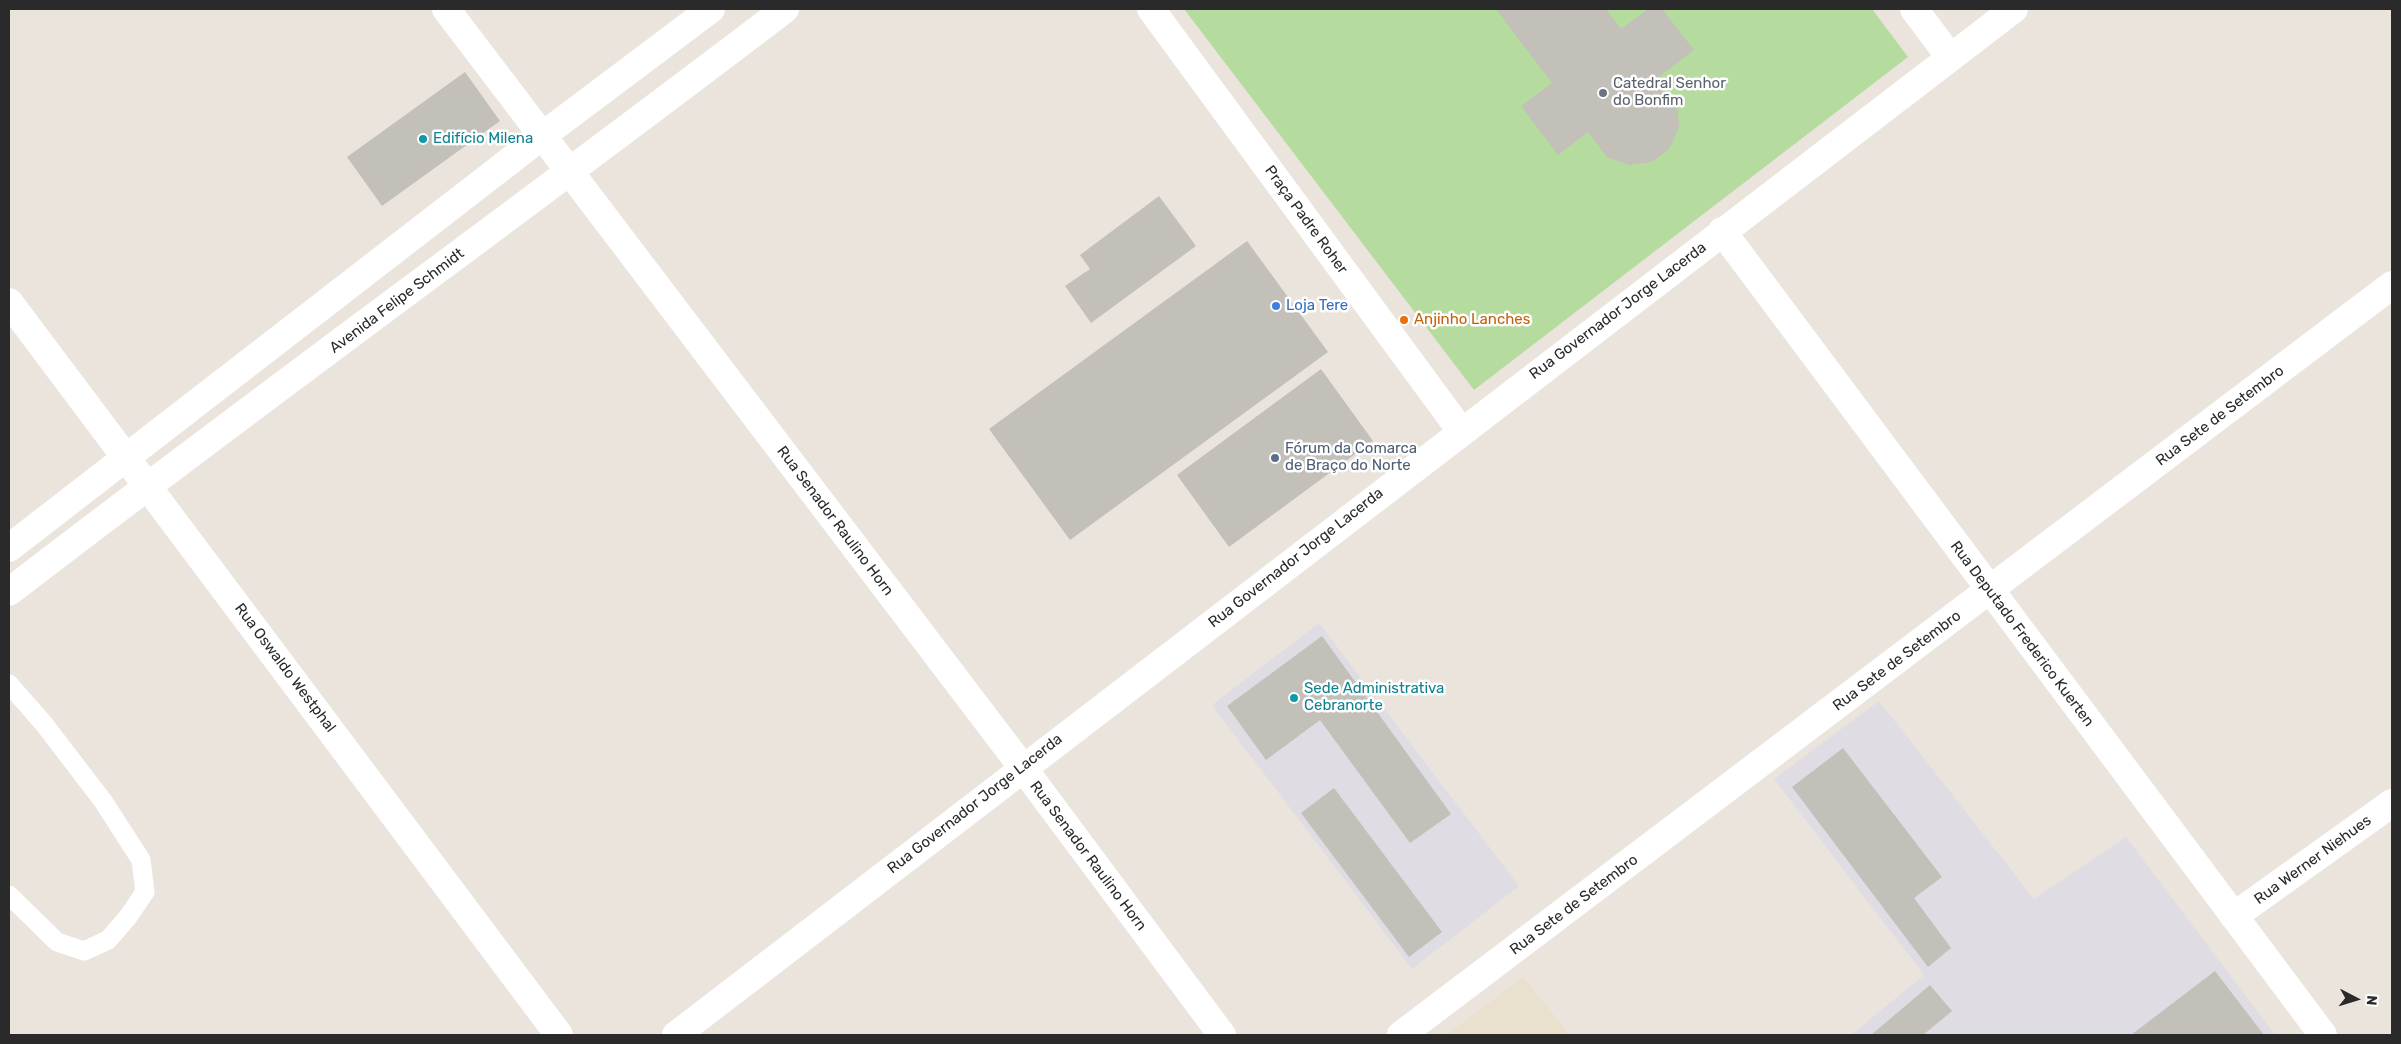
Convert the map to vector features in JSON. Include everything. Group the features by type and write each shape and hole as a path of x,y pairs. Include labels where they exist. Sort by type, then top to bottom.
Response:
{"street":[{"name":"Rua Senador Raulino Horn","path":"446,9 1023,768 1222,1035"},
{"path":"9,548 542,136 711,9"},
{"name":"Avenida Felipe Schmidt","path":"9,592 148,486 571,172 785,9"},
{"name":"Praça Padre Roher","path":"1151,9 1461,431"},
{"path":"1914,9 1950,57"},
{"name":"Rua Governador Jorge Lacerda","path":"676,1035 1461,431 2014,9"},
{"name":"Rua Deputado Frederico Kuerten","path":"1722,231 2323,1035"},
{"name":"Rua Sete de Setembro","path":"1401,1035 2392,285"},
{"name":"Rua Oswaldo Westphal","path":"9,302 560,1035"},
{"name":"Rua Werner Niehues","path":"2234,916 2392,804"}],"lane":[{"path":"9,684 44,724 103,801 142,860 144,892 128,918 108,940 84,951 57,942 9,895"}],"shaded area":[{"path":"1319,623 1519,886 1412,969 1212,705"},
{"path":"1879,701 2034,899 2126,837 2275,1035 1851,1035 1924,975 1774,779"},
{"path":"1523,977 1570,1035 1447,1035"}],"green space":[{"path":"1184,9 1872,9 1908,57 1474,390"}],"building":[{"name":"Catedral Senhor do Bonfim","path":"1496,9 1606,9 1621,29 1648,9 1662,9 1694,50 1657,78 1677,104 1679,127 1670,148 1652,162 1629,165 1607,157 1588,132 1558,155 1521,106 1552,83"},
{"name":"Edifício Milena","path":"465,72 500,121 382,206 347,157"},
{"path":"1159,196 1196,246 1091,323 1065,286 1090,269 1080,255"},
{"path":"1247,241 1328,352 1070,540 989,429"},
{"name":"Fórum da Comarca de Braço do Norte","path":"1321,369 1373,441 1229,547 1177,475"},
{"path":"1322,636 1451,814 1410,843 1320,720 1266,760 1227,706"},
{"path":"1843,748 1942,877 1914,898 1951,948 1928,967 1792,787"},
{"path":"1334,788 1442,932 1409,957 1301,813"},
{"path":"2215,971 2264,1035 2131,1035"},
{"path":"1930,985 1952,1011 1923,1035 1871,1035"}],"place":[{"name":"Catedral Senhor do Bonfim","path":"1603,93"},
{"name":"Edifício Milena","path":"423,139"},
{"name":"Loja Tere","path":"1276,306"},
{"name":"Anjinho Lanches","path":"1404,320"},
{"name":"Fórum da Comarca de Braço do Norte","path":"1275,458"},
{"name":"Sede Administrativa Cebranorte","path":"1294,698"}]}
